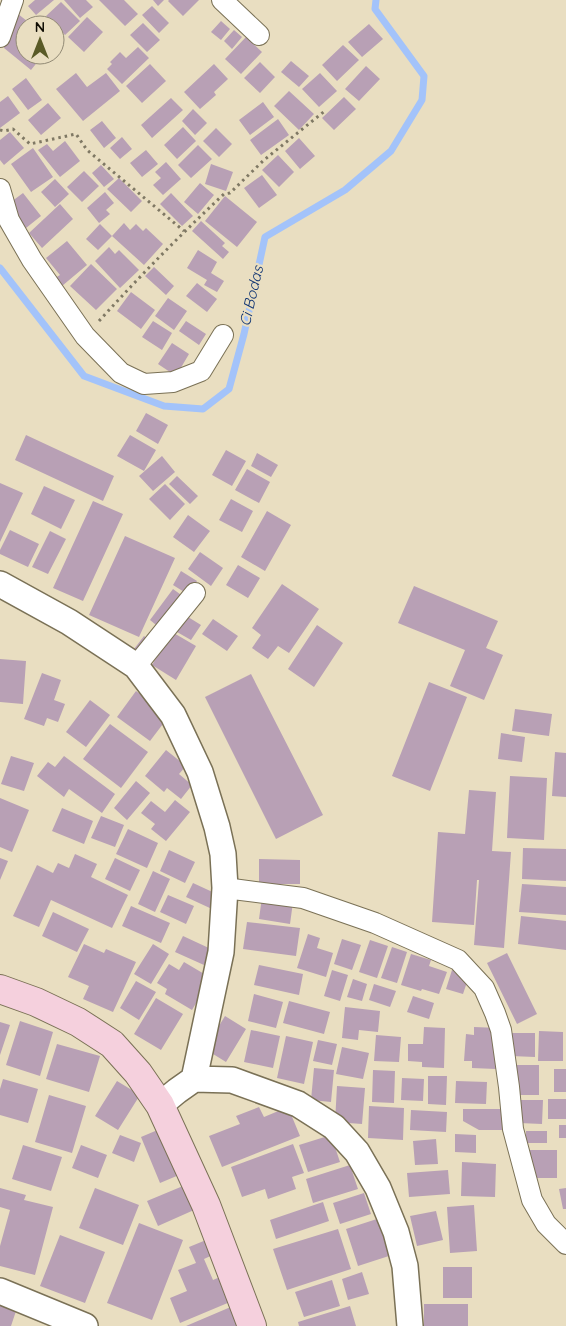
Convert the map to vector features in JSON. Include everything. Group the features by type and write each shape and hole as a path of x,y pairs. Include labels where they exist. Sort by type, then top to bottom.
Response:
{"main road":[{"path":"0,989 36,1002 78,1022 112,1044 138,1073 160,1105 206,1205 252,1326"}],"street":[{"path":"0,37 13,0"},
{"path":"222,0 259,35"},
{"path":"0,188 9,220 32,260 85,336 121,374 144,384 173,382 202,371 223,335"},
{"path":"0,584 69,622 136,666 173,715 200,772 218,827 223,854 225,888 221,952 194,1079"},
{"path":"136,666 195,592"},
{"path":"225,888 303,898 375,923 458,960 484,988 501,1030 513,1129 532,1200 546,1224 566,1244"},
{"path":"160,1105 194,1079 232,1080 298,1104 334,1127 357,1152 378,1188 396,1232 405,1266 410,1326"},
{"path":"0,1291 85,1326"}],"path":[{"path":"85,336 184,231 224,194 230,193 264,160 326,110"},
{"path":"0,130 13,129 30,144 76,134 87,150 184,231"}],"building":[{"path":"35,0 54,0 36,15 28,6"},
{"path":"64,0 86,0 93,7 80,18"},
{"path":"99,0 124,0 138,14 125,26"},
{"path":"153,0 164,0 158,6"},
{"path":"169,0 199,0 183,16"},
{"path":"61,2 80,21 65,35 65,15 47,15"},
{"path":"152,6 169,23 159,33 142,15"},
{"path":"13,10 19,15 15,15 15,57 4,48"},
{"path":"87,17 103,32 84,52 68,37"},
{"path":"221,21 230,29 221,40 211,32"},
{"path":"143,23 160,40 147,52 130,35"},
{"path":"369,24 383,39 362,57 348,42"},
{"path":"234,30 242,37 232,49 224,41"},
{"path":"246,37 262,52 241,74 225,59"},
{"path":"343,45 359,60 337,81 322,65"},
{"path":"138,47 149,58 122,84 107,69 112,64 110,62 120,52 126,58"},
{"path":"291,61 309,76 299,87 281,72"},
{"path":"260,62 275,77 260,93 244,78"},
{"path":"150,64 166,81 142,103 126,86"},
{"path":"214,64 228,79 214,92 216,95 200,109 184,92"},
{"path":"25,65 35,65 31,70"},
{"path":"366,66 380,79 359,101 345,89"},
{"path":"76,73 87,87 106,73 120,91 83,121 56,89"},
{"path":"320,73 337,91 319,107 302,89"},
{"path":"26,78 42,100 28,110 12,89"},
{"path":"289,91 314,114 299,130 274,106"},
{"path":"8,96 20,113 0,128 0,102"},
{"path":"344,97 356,109 334,130 322,118"},
{"path":"171,98 183,110 152,138 141,125"},
{"path":"263,102 274,117 250,135 239,120"},
{"path":"48,103 61,118 41,135 28,120"},
{"path":"193,109 207,123 195,135 182,121"},
{"path":"278,119 289,135 261,155 250,140"},
{"path":"102,121 116,138 104,148 90,130"},
{"path":"183,127 196,141 177,159 164,145"},
{"path":"216,128 232,144 219,157 203,141"},
{"path":"10,132 24,148 4,165 0,160 0,140"},
{"path":"122,137 132,149 120,159 110,148"},
{"path":"299,138 315,156 300,169 285,151"},
{"path":"65,141 80,161 60,177 38,150 47,144 53,151"},
{"path":"198,145 212,159 191,178 178,165"},
{"path":"33,148 53,177 31,192 11,164"},
{"path":"146,150 158,164 142,177 130,163"},
{"path":"278,155 294,172 279,187 262,170"},
{"path":"166,162 181,179 163,195 153,185 161,178 155,172"},
{"path":"211,164 233,172 226,191 205,184"},
{"path":"101,165 114,179 104,187 92,173"},
{"path":"84,171 99,186 82,202 67,187"},
{"path":"262,175 277,195 259,208 244,188"},
{"path":"119,178 142,201 131,212 107,189"},
{"path":"55,179 69,194 55,207 41,192"},
{"path":"200,183 214,195 198,214 184,202"},
{"path":"105,192 114,203 106,210 110,214 99,223 87,208"},
{"path":"23,193 41,216 26,228 7,205"},
{"path":"171,193 193,216 182,226 160,204"},
{"path":"225,196 257,222 237,247 205,221"},
{"path":"60,204 73,219 42,248 29,233"},
{"path":"201,221 225,243 222,246 229,252 223,259 192,231"},
{"path":"124,223 130,230 136,224 143,231 146,228 163,244 144,265 112,236"},
{"path":"100,224 112,236 98,250 86,239"},
{"path":"67,241 87,265 62,286 55,278 60,275 46,258"},
{"path":"109,247 115,254 119,250 139,270 120,288 95,261"},
{"path":"198,250 217,262 211,273 224,281 217,292 204,285 207,280 187,268"},
{"path":"91,264 117,289 96,310 70,286"},
{"path":"154,267 174,286 166,295 145,276"},
{"path":"197,283 217,299 207,312 186,296"},
{"path":"131,292 155,310 141,329 117,311"},
{"path":"168,298 187,311 174,330 155,316"},
{"path":"153,321 172,333 162,350 142,337"},
{"path":"186,321 206,334 199,345 179,331"},
{"path":"172,343 189,354 176,376 158,364"},
{"path":"146,413 168,425 158,444 136,431"},
{"path":"26,435 114,476 103,501 15,460"},
{"path":"130,435 156,450 144,471 117,456"},
{"path":"226,450 246,461 232,486 212,475"},
{"path":"257,453 278,465 271,477 251,466"},
{"path":"162,456 175,472 153,491 139,476"},
{"path":"247,469 270,482 259,503 235,490"},
{"path":"177,476 198,496 190,504 169,484"},
{"path":"0,483 23,493 0,542"},
{"path":"165,484 185,504 170,520 149,499"},
{"path":"44,486 75,500 61,529 31,514"},
{"path":"231,499 253,511 242,532 219,520"},
{"path":"93,501 123,514 83,601 53,588"},
{"path":"267,511 291,525 265,571 241,557"},
{"path":"188,515 210,531 194,552 173,537"},
{"path":"10,530 39,544 28,567 0,554 0,550"},
{"path":"50,531 66,539 48,574 32,567"},
{"path":"125,536 175,558 139,637 89,615"},
{"path":"200,552 223,568 211,586 188,569"},
{"path":"238,565 260,578 248,598 226,585"},
{"path":"181,571 197,581 189,595 173,585"},
{"path":"282,584 319,609 289,653 278,646 268,659 252,648 261,635 252,628"},
{"path":"414,586 498,621 486,648 503,655 484,700 450,686 465,650 398,623"},
{"path":"173,589 184,597 161,629 150,620"},
{"path":"180,612 201,625 191,640 170,628"},
{"path":"213,619 238,636 227,651 202,634"},
{"path":"317,625 343,643 314,687 288,669"},
{"path":"172,632 196,646 176,680 152,665"},
{"path":"144,636 152,642 139,658 131,653"},
{"path":"0,659 26,661 23,704 0,702"},
{"path":"42,673 61,680 54,700 65,704 58,722 47,718 44,726 24,719"},
{"path":"251,674 323,815 276,839 205,697"},
{"path":"429,682 467,697 430,791 392,776"},
{"path":"136,691 169,716 150,741 117,717"},
{"path":"90,700 110,715 86,747 66,732"},
{"path":"515,709 552,714 549,736 512,731"},
{"path":"110,724 148,752 121,788 83,759"},
{"path":"501,733 525,737 522,762 498,759"},
{"path":"166,750 186,766 179,774 192,785 181,799 167,788 164,792 145,776"},
{"path":"555,752 566,753 566,797 552,796"},
{"path":"11,756 34,763 24,791 1,784"},
{"path":"64,756 115,794 102,813 69,789 64,797 37,776 48,762 55,767"},
{"path":"510,776 547,778 544,840 507,838"},
{"path":"136,781 150,793 127,820 114,808"},
{"path":"469,790 496,792 492,851 511,852 504,948 474,945 479,880 477,880 474,925 432,922 438,832 465,834"},
{"path":"0,798 29,810 12,852 0,847"},
{"path":"175,800 190,812 166,841 151,829 155,824 141,813 151,801 165,812"},
{"path":"62,808 93,821 84,844 52,831"},
{"path":"101,816 124,825 115,847 91,838"},
{"path":"128,829 158,843 147,868 116,854"},
{"path":"523,848 566,849 566,881 522,879"},
{"path":"169,850 195,862 185,883 160,871"},
{"path":"75,854 97,864 91,877 128,895 112,928 51,900 39,927 13,916 37,865 53,873 58,863 69,868"},
{"path":"0,858 8,861 0,880"},
{"path":"115,858 140,870 130,891 105,879"},
{"path":"259,859 300,860 300,884 259,884"},
{"path":"153,871 170,879 155,912 138,904"},
{"path":"193,883 219,895 212,909 186,897"},
{"path":"522,884 566,887 566,915 519,912"},
{"path":"168,895 194,906 186,924 160,912"},
{"path":"262,897 293,902 290,924 259,919"},
{"path":"131,906 170,923 161,943 122,926"},
{"path":"53,912 89,929 77,952 42,936"},
{"path":"521,916 566,921 566,950 518,944"},
{"path":"247,922 300,928 296,956 243,949"},
{"path":"308,934 320,938 317,948 333,953 326,977 297,968"},
{"path":"183,936 211,949 204,965 175,952"},
{"path":"342,939 361,945 352,970 334,964"},
{"path":"370,940 388,946 377,978 359,972"},
{"path":"84,944 104,953 106,949 136,962 113,1012 83,999 89,986 68,977"},
{"path":"153,944 169,954 151,984 134,974"},
{"path":"392,947 407,952 397,983 381,978"},
{"path":"507,953 537,1014 517,1024 487,963"},
{"path":"411,954 431,960 429,966 447,972 439,994 401,985"},
{"path":"184,962 211,978 192,1010 165,994 167,989 157,983 169,964 179,970"},
{"path":"259,965 303,974 299,995 254,985"},
{"path":"332,970 348,975 340,1001 324,996"},
{"path":"452,970 469,976 463,994 446,989"},
{"path":"353,979 367,984 362,1001 347,997"},
{"path":"136,981 156,992 139,1020 120,1008"},
{"path":"374,984 396,991 390,1007 369,1000"},
{"path":"254,994 283,1002 276,1028 248,1021"},
{"path":"413,996 434,1003 429,1019 407,1012"},
{"path":"156,998 183,1014 161,1050 134,1034"},
{"path":"289,1001 330,1012 324,1034 283,1023"},
{"path":"345,1007 380,1011 378,1032 359,1030 358,1040 342,1038"},
{"path":"225,1016 246,1029 226,1062 205,1049"},
{"path":"20,1021 53,1032 40,1076 6,1065"},
{"path":"0,1022 10,1025 0,1055"},
{"path":"424,1027 445,1028 444,1068 422,1067 422,1062 408,1061 408,1044 423,1044"},
{"path":"474,1027 498,1028 496,1069 472,1068 472,1061 464,1061 466,1034 474,1035"},
{"path":"251,1030 280,1036 273,1068 244,1062"},
{"path":"539,1031 563,1032 563,1061 538,1061"},
{"path":"511,1033 535,1033 535,1057 511,1056"},
{"path":"376,1035 401,1037 399,1062 374,1061"},
{"path":"286,1036 313,1042 304,1084 277,1078"},
{"path":"318,1040 337,1044 332,1065 313,1061"},
{"path":"57,1044 100,1056 89,1092 46,1079"},
{"path":"342,1047 369,1053 363,1079 336,1074"},
{"path":"517,1065 539,1065 539,1095 516,1095"},
{"path":"314,1068 334,1070 331,1102 311,1100"},
{"path":"554,1069 566,1069 566,1092 554,1092"},
{"path":"373,1070 395,1071 394,1103 372,1102"},
{"path":"428,1076 447,1076 446,1105 428,1104"},
{"path":"402,1078 424,1079 423,1101 401,1100"},
{"path":"3,1079 38,1089 28,1123 0,1115 0,1089"},
{"path":"117,1081 140,1095 118,1130 95,1116"},
{"path":"456,1081 487,1082 486,1104 455,1103"},
{"path":"337,1086 365,1088 362,1124 335,1122"},
{"path":"49,1095 86,1106 72,1153 35,1142"},
{"path":"548,1099 566,1099 566,1119 548,1119"},
{"path":"519,1100 543,1100 542,1124 519,1123"},
{"path":"369,1106 404,1108 403,1140 368,1138"},
{"path":"259,1107 264,1117 288,1107 300,1136 222,1167 209,1136 240,1124 236,1116"},
{"path":"463,1109 506,1109 506,1130 479,1130 463,1121"},
{"path":"411,1110 447,1112 446,1132 410,1130"},
{"path":"559,1125 566,1125 566,1138 559,1138"},
{"path":"160,1129 179,1175 160,1183 141,1137"},
{"path":"526,1131 547,1131 547,1143 526,1143"},
{"path":"455,1134 476,1135 476,1153 455,1152"},
{"path":"120,1135 141,1143 134,1162 112,1153"},
{"path":"331,1135 340,1162 308,1172 299,1145"},
{"path":"436,1139 438,1164 415,1165 413,1141"},
{"path":"293,1144 304,1173 292,1177 296,1189 268,1199 265,1189 242,1197 231,1167"},
{"path":"23,1145 62,1157 51,1191 12,1179"},
{"path":"81,1145 107,1155 98,1178 72,1168"},
{"path":"528,1150 557,1150 557,1178 528,1178"},
{"path":"462,1162 496,1164 495,1197 461,1196"},
{"path":"350,1165 358,1189 313,1203 306,1179"},
{"path":"448,1170 450,1194 409,1197 407,1173"},
{"path":"183,1186 194,1210 158,1226 147,1201"},
{"path":"0,1188 26,1195 24,1200 53,1207 35,1275 0,1266 0,1246 10,1210 0,1207"},
{"path":"95,1188 139,1205 123,1245 79,1228"},
{"path":"566,1188 566,1209 563,1209 559,1189"},
{"path":"364,1193 371,1214 340,1224 333,1203"},
{"path":"323,1202 329,1221 276,1239 270,1220"},
{"path":"474,1205 477,1251 450,1253 447,1207"},
{"path":"436,1211 443,1240 417,1246 410,1216"},
{"path":"380,1218 392,1255 358,1266 346,1229"},
{"path":"139,1223 183,1240 152,1320 107,1303"},
{"path":"338,1229 351,1269 287,1290 273,1249"},
{"path":"60,1235 105,1252 85,1303 40,1286"},
{"path":"211,1238 217,1253 204,1259 213,1280 220,1277 230,1302 180,1323 170,1298 187,1291 178,1270 196,1263 189,1247"},
{"path":"443,1267 472,1267 472,1298 443,1298"},
{"path":"362,1272 369,1294 348,1300 342,1279"},
{"path":"332,1280 340,1306 304,1317 295,1292"},
{"path":"424,1304 468,1304 468,1326 424,1326"},
{"path":"0,1305 16,1311 11,1326 0,1326"},
{"path":"233,1306 241,1326 186,1326"},
{"path":"350,1306 356,1326 299,1326 298,1322"}],"waterway":[{"name":"Ci Bodas","path":"0,268 84,376 164,406 203,409 229,389 244,334 265,237 345,190 391,151 422,100 424,76 375,9 376,0"}]}
